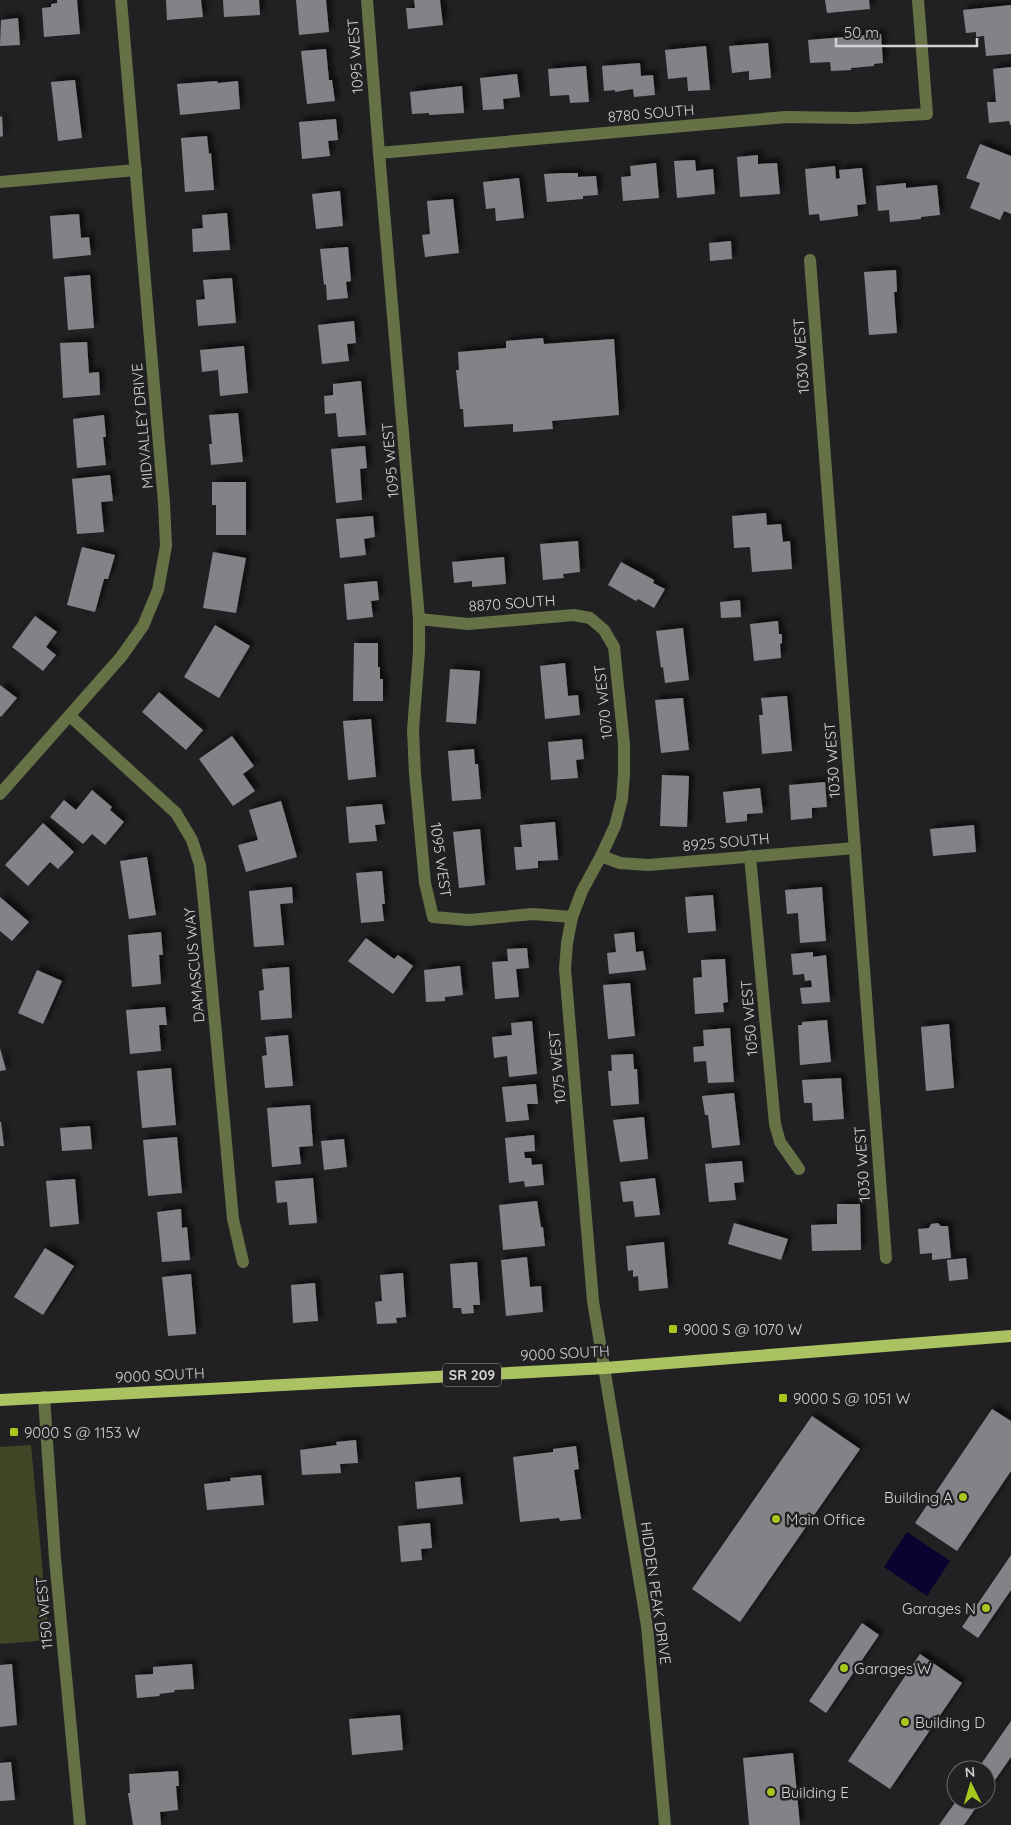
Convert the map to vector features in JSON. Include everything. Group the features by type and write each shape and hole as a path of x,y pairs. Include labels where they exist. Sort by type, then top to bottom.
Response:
{"main road":[{"name":"9000 SOUTH","path":"0,1400 604,1368 1011,1336"}],"street":[{"name":"MIDVALLEY DRIVE","path":"0,794 121,657 143,626 158,590 166,546 164,503 121,0"},
{"name":"1095 WEST","path":"368,0 379,153 419,619 413,730 425,883 433,917 469,920 533,914 572,917"},
{"name":"8780 SOUTH","path":"379,153 786,117 857,118 927,114 918,0"},
{"path":"0,182 136,170"},
{"name":"1030 WEST","path":"810,260 886,1258"},
{"name":"8870 SOUTH","path":"419,619 468,624 574,615 590,618 604,630"},
{"name":"1070 WEST","path":"604,630 614,647 617,667 624,744 624,774"},
{"name":"DAMASCUS WAY","path":"70,716 176,813 192,840 200,865 233,1219 243,1262"},
{"name":"1075 WEST","path":"604,1368 593,1301 565,969 572,917 582,891 601,856 614,826 622,799 624,774"},
{"name":"8925 SOUTH","path":"601,856 620,863 648,865 855,848"},
{"name":"1050 WEST","path":"750,856 775,1124 780,1142 800,1169"},
{"name":"HIDDEN PEAK DRIVE","path":"604,1368 647,1626 665,1825"},
{"name":"1150 WEST","path":"44,1397 55,1559 80,1825"}],"green space":[{"path":"31,1445 49,1640 0,1644 0,1447"}],"shaded area":[{"path":"907,1532 950,1561 927,1596 884,1567"}],"building":[{"path":"57,0 77,0 80,34 44,37 42,8 51,7 51,4 57,3"},
{"path":"166,0 201,0 203,17 167,20"},
{"path":"223,0 259,0 260,15 224,17"},
{"path":"296,0 326,0 329,32 299,35"},
{"path":"414,0 440,0 443,25 408,29 406,8 415,8"},
{"path":"825,0 869,0 870,9 827,13"},
{"path":"1011,5 1011,54 986,56 984,36 976,37 976,32 966,33 963,10"},
{"path":"18,18 20,45 0,46 1,20"},
{"path":"881,34 883,63 874,64 874,66 851,68 851,70 831,71 830,62 810,63 808,40"},
{"path":"768,43 771,78 749,80 749,71 732,73 729,46"},
{"path":"706,46 710,90 688,91 687,77 668,79 665,50"},
{"path":"326,49 329,80 332,80 335,101 307,104 301,51"},
{"path":"640,63 641,76 653,75 655,95 634,97 633,89 615,92 615,90 604,91 602,66"},
{"path":"586,66 589,102 570,103 569,95 550,96 548,69"},
{"path":"1011,67 1011,125 1009,121 989,123 987,102 996,102 993,69"},
{"path":"517,74 520,97 503,99 504,109 483,110 480,78"},
{"path":"75,80 82,138 58,141 51,82"},
{"path":"217,81 218,83 238,81 240,109 180,115 177,84"},
{"path":"462,86 464,113 412,114 410,92"},
{"path":"2,116 3,136 0,137 0,117"},
{"path":"336,119 338,140 328,141 330,156 302,159 299,122"},
{"path":"207,136 209,154 211,153 214,190 185,192 181,138"},
{"path":"980,144 1011,156 1011,214 1004,211 1000,220 970,208 980,183 966,178"},
{"path":"758,155 758,164 777,163 780,194 740,197 737,157"},
{"path":"695,160 696,171 713,169 715,194 677,198 674,161"},
{"path":"656,163 659,198 623,201 621,177 631,176 630,166"},
{"path":"835,166 836,179 840,178 839,170 862,168 866,204 857,205 858,216 820,221 819,214 809,215 805,169"},
{"path":"578,173 578,177 596,176 598,195 583,196 583,199 547,202 544,174"},
{"path":"519,178 524,218 496,221 495,208 486,209 483,182"},
{"path":"906,183 906,188 937,185 940,215 890,222 889,210 878,211 876,186"},
{"path":"340,191 343,226 316,229 312,194"},
{"path":"453,199 459,253 425,257 422,235 430,234 427,201"},
{"path":"227,213 230,250 193,252 192,229 203,228 202,215"},
{"path":"79,214 81,238 89,237 91,255 53,259 50,216"},
{"path":"731,241 732,259 710,261 709,243"},
{"path":"348,247 351,281 346,282 348,298 327,300 320,249"},
{"path":"896,270 897,292 894,292 897,333 869,335 864,272"},
{"path":"90,275 94,328 68,330 64,277"},
{"path":"232,278 236,323 198,326 196,300 205,299 203,280"},
{"path":"354,321 356,343 347,344 349,361 322,364 318,325"},
{"path":"543,338 544,344 614,339 619,415 552,421 553,429 513,432 513,424 464,427 463,409 460,409 456,370 459,370 458,352 506,348 506,341"},
{"path":"87,342 89,373 99,372 100,395 63,398 60,343"},
{"path":"244,346 248,393 220,396 218,370 202,372 200,350"},
{"path":"361,381 366,435 338,437 336,413 325,414 324,396 333,395 333,384"},
{"path":"238,413 243,462 211,465 209,444 212,444 209,415"},
{"path":"104,415 106,437 103,437 106,465 77,468 73,419"},
{"path":"365,446 367,468 360,469 362,500 336,503 331,449"},
{"path":"110,475 113,501 101,502 104,532 77,534 72,479"},
{"path":"212,482 246,482 246,535 216,535 216,505 212,505"},
{"path":"766,513 767,525 781,524 783,542 790,541 792,569 752,572 750,547 734,548 732,516"},
{"path":"373,516 375,537 364,539 366,555 340,558 336,519"},
{"path":"578,541 580,572 563,574 564,578 543,580 540,544"},
{"path":"82,547 115,555 108,579 104,579 95,612 67,605"},
{"path":"213,552 246,558 236,613 203,608"},
{"path":"504,557 506,584 472,587 472,581 454,583 452,562"},
{"path":"621,562 654,580 653,583 665,589 654,608 638,599 636,601 608,585"},
{"path":"377,581 379,600 371,601 373,617 347,620 344,584"},
{"path":"740,600 741,617 721,618 720,602"},
{"path":"35,616 57,632 46,647 56,655 43,671 12,647"},
{"path":"778,621 779,634 782,634 782,643 780,644 781,658 754,661 750,624"},
{"path":"215,625 250,646 219,698 184,677"},
{"path":"683,628 689,680 665,683 656,631"},
{"path":"354,643 378,643 378,667 380,667 380,679 383,679 383,701 353,701"},
{"path":"565,663 568,696 578,695 580,715 545,719 540,666"},
{"path":"450,669 480,671 476,724 446,722"},
{"path":"0,685 17,698 1,717 0,716"},
{"path":"159,692 203,730 186,750 142,712"},
{"path":"787,696 792,751 762,754 759,715 763,715 761,698"},
{"path":"683,698 689,750 661,753 655,700"},
{"path":"371,719 376,777 348,780 343,721"},
{"path":"232,736 254,766 243,774 255,791 233,806 199,759"},
{"path":"582,739 584,759 576,760 578,778 551,780 548,742"},
{"path":"474,749 475,764 478,764 481,799 452,801 448,751"},
{"path":"662,775 689,776 687,827 660,826"},
{"path":"825,782 827,807 812,808 812,818 791,820 789,785"},
{"path":"760,788 763,813 747,814 747,821 726,823 723,792"},
{"path":"92,790 112,807 110,810 124,822 105,845 92,834 83,844 50,817 64,800 76,810"},
{"path":"281,801 297,857 246,872 238,845 258,840 249,810"},
{"path":"382,804 385,824 375,825 377,841 349,843 346,807"},
{"path":"555,822 558,860 538,861 538,868 516,870 514,847 522,847 520,825"},
{"path":"43,823 74,852 58,869 50,862 28,886 5,865"},
{"path":"974,825 976,852 933,856 930,829"},
{"path":"480,829 485,885 459,888 453,832"},
{"path":"147,857 156,915 129,919 120,861"},
{"path":"382,871 385,904 382,904 384,921 361,923 356,873"},
{"path":"292,887 293,903 280,904 284,945 254,947 249,891"},
{"path":"822,887 826,941 800,943 798,913 787,914 785,890"},
{"path":"713,895 716,931 688,933 685,897"},
{"path":"0,897 29,922 12,941 0,931"},
{"path":"161,932 163,955 159,955 161,984 132,987 128,935"},
{"path":"634,932 636,952 643,951 646,970 609,974 607,953 616,952 614,934"},
{"path":"366,938 394,959 398,955 413,966 393,994 348,961"},
{"path":"527,948 529,968 516,969 519,997 495,999 492,962 508,961 507,949"},
{"path":"813,952 813,957 826,955 830,1002 802,1004 800,988 812,987 811,980 805,981 804,974 793,975 791,954"},
{"path":"725,959 728,1002 723,1003 724,1012 695,1014 693,978 702,977 701,960"},
{"path":"460,966 463,995 445,997 445,1001 426,1002 424,970"},
{"path":"289,967 292,1018 261,1020 259,991 264,990 262,969"},
{"path":"37,970 62,981 43,1024 18,1013"},
{"path":"630,983 635,1036 608,1039 603,985"},
{"path":"165,1007 167,1025 159,1025 161,1051 130,1054 126,1010"},
{"path":"827,1020 831,1062 800,1065 798,1025 802,1025 802,1022"},
{"path":"532,1021 537,1074 509,1077 507,1056 494,1058 492,1037 512,1035 511,1023"},
{"path":"949,1024 954,1088 926,1091 921,1027"},
{"path":"730,1028 734,1082 708,1083 706,1061 694,1062 693,1047 704,1046 703,1030"},
{"path":"288,1035 293,1086 265,1088 262,1056 267,1055 265,1037"},
{"path":"0,1048 6,1070 0,1071"},
{"path":"633,1054 634,1069 637,1069 639,1104 611,1106 608,1071 612,1071 611,1055"},
{"path":"171,1068 176,1125 142,1128 137,1071"},
{"path":"841,1078 844,1119 813,1121 812,1103 804,1103 802,1080"},
{"path":"536,1084 538,1104 527,1104 529,1120 506,1122 502,1087"},
{"path":"734,1093 740,1145 712,1148 708,1115 705,1115 702,1096"},
{"path":"310,1105 313,1146 299,1147 301,1164 272,1167 267,1108"},
{"path":"644,1117 648,1159 620,1162 613,1120"},
{"path":"1,1122 4,1146 0,1146"},
{"path":"90,1126 92,1149 62,1151 60,1128"},
{"path":"534,1135 535,1151 524,1152 525,1158 531,1158 532,1165 542,1164 544,1185 525,1187 524,1181 509,1183 505,1138"},
{"path":"177,1137 182,1193 148,1196 143,1140"},
{"path":"344,1139 347,1167 324,1170 321,1141"},
{"path":"742,1161 744,1182 734,1183 736,1200 709,1202 705,1164"},
{"path":"313,1178 317,1223 289,1225 287,1202 277,1203 275,1181"},
{"path":"655,1178 660,1215 635,1217 633,1201 623,1202 620,1182"},
{"path":"75,1179 79,1224 50,1227 46,1181"},
{"path":"537,1201 545,1246 503,1250 499,1205"},
{"path":"837,1204 860,1204 861,1250 812,1251 811,1225 837,1224"},
{"path":"181,1209 182,1228 187,1227 190,1260 162,1262 157,1212"},
{"path":"734,1223 788,1239 781,1260 728,1244"},
{"path":"938,1223 941,1226 948,1226 951,1258 932,1260 932,1253 920,1254 918,1229 929,1228 931,1224"},
{"path":"664,1242 668,1288 639,1291 638,1276 633,1277 633,1270 628,1271 626,1246"},
{"path":"45,1248 74,1266 43,1315 14,1297"},
{"path":"527,1257 530,1287 541,1286 543,1312 506,1316 501,1260"},
{"path":"966,1258 968,1279 949,1281 947,1260"},
{"path":"477,1262 480,1305 473,1305 474,1313 462,1314 461,1308 453,1308 450,1264"},
{"path":"403,1273 406,1317 396,1318 397,1323 377,1324 375,1302 382,1301 380,1275"},
{"path":"191,1274 196,1334 168,1336 162,1277"},
{"path":"315,1283 318,1321 293,1323 291,1285"},
{"name":"Building A","path":"992,1409 1011,1421 1011,1471 957,1551 915,1523"},
{"name":"Main Office","path":"812,1416 860,1449 740,1622 692,1589"},
{"path":"356,1440 358,1463 340,1464 341,1473 302,1475 300,1450 337,1445 336,1442"},
{"path":"576,1446 579,1469 574,1470 581,1519 560,1521 559,1518 520,1522 513,1457 553,1452 553,1449"},
{"path":"261,1475 264,1505 207,1510 204,1484 231,1481 230,1478"},
{"path":"460,1477 463,1504 417,1509 415,1482"},
{"path":"430,1523 432,1548 421,1549 422,1560 401,1562 398,1526"},
{"name":"Garages N","path":"1011,1555 1011,1590 978,1638 962,1627"},
{"name":"Garages W","path":"862,1623 879,1635 826,1713 809,1701"},
{"name":"Building D","path":"920,1654 962,1683 890,1789 848,1761"},
{"path":"12,1664 17,1725 0,1727 0,1665"},
{"path":"192,1664 194,1689 174,1690 175,1692 159,1694 160,1696 137,1698 135,1675 153,1674 153,1667"},
{"path":"400,1715 403,1750 352,1755 349,1719"},
{"path":"1011,1721 1011,1757 996,1779 996,1760 984,1760"},
{"name":"Building E","path":"793,1753 800,1825 749,1825 743,1758"},
{"path":"11,1762 15,1800 0,1801 0,1763"},
{"path":"178,1771 179,1786 176,1786 178,1810 160,1812 161,1825 133,1825 128,1793 130,1793 129,1774"},
{"path":"950,1810 974,1810 964,1825 939,1825"}],"place":[{"name":"9000 S @ 1070 W","path":"673,1329"},
{"name":"9000 S @ 1051 W","path":"783,1398"},
{"name":"9000 S @ 1153 W","path":"14,1432"},
{"name":"Building A","path":"963,1497"},
{"name":"Main Office","path":"776,1519"},
{"name":"Garages N","path":"986,1608"},
{"name":"Garages W","path":"844,1668"},
{"name":"Building D","path":"905,1722"},
{"name":"Building E","path":"771,1792"}]}
